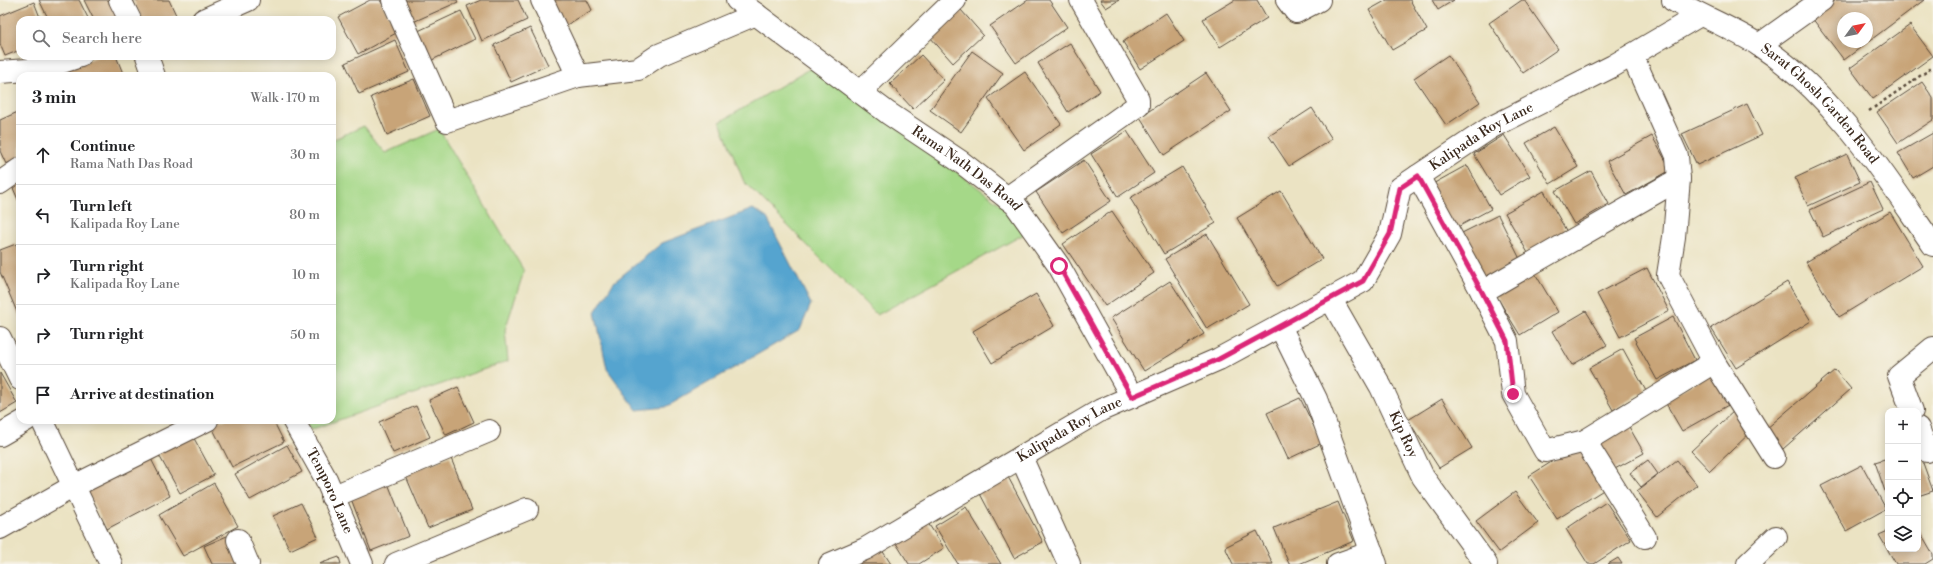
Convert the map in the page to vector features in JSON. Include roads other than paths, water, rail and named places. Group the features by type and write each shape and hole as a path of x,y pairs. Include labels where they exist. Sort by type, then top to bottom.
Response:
{"street":[{"path":"120,0 128,16"},
{"path":"212,16 248,0"},
{"path":"393,0 447,120 578,76 638,69 659,55 756,14"},
{"path":"542,0 578,76"},
{"name":"Rama Nath Das Road","path":"737,0 860,92 960,162 1015,204 1059,266 1132,397"},
{"path":"860,92 955,0"},
{"path":"1007,198 1138,105 1138,100 1081,0"},
{"path":"1287,0 1296,12 1319,0"},
{"name":"Sarat Ghosh Garden Road","path":"1673,0 1759,45 1801,78 1848,126 1933,244"},
{"path":"1759,45 1822,0"},
{"name":"Kalipada Roy Lane","path":"830,564 865,549 1101,410 1219,359 1363,281 1390,234 1400,188 1490,128 1632,55 1700,15"},
{"path":"1632,55 1677,156 1679,179 1674,237 1668,275 1714,362 1774,457"},
{"path":"0,72 41,69 68,60"},
{"path":"148,60 153,72"},
{"path":"0,183 16,172"},
{"path":"1418,176 1482,292 1507,341 1513,394 1545,451 1585,441 1714,362"},
{"path":"1482,292 1679,179"},
{"name":"Kip Roy","path":"1330,298 1381,387 1423,477 1486,564"},
{"path":"1280,326 1316,399 1374,558 1338,564"},
{"path":"6,347 16,370"},
{"path":"1911,408 1899,376 1933,348"},
{"path":"0,435 19,424"},
{"path":"44,424 111,564"},
{"path":"0,528 74,486 199,424"},
{"name":"Temporo Lane","path":"295,424 326,480 362,564"},
{"path":"332,497 489,431"},
{"path":"1921,436 1927,451"},
{"path":"1585,441 1644,537"},
{"path":"1021,457 1069,564"},
{"path":"396,564 528,509"},
{"path":"1748,564 1776,537"},
{"path":"238,540 248,564"}],"water":[{"path":"753,209 767,218 811,304 800,330 666,407 637,410 607,369 595,312 614,282 662,243"}]}
